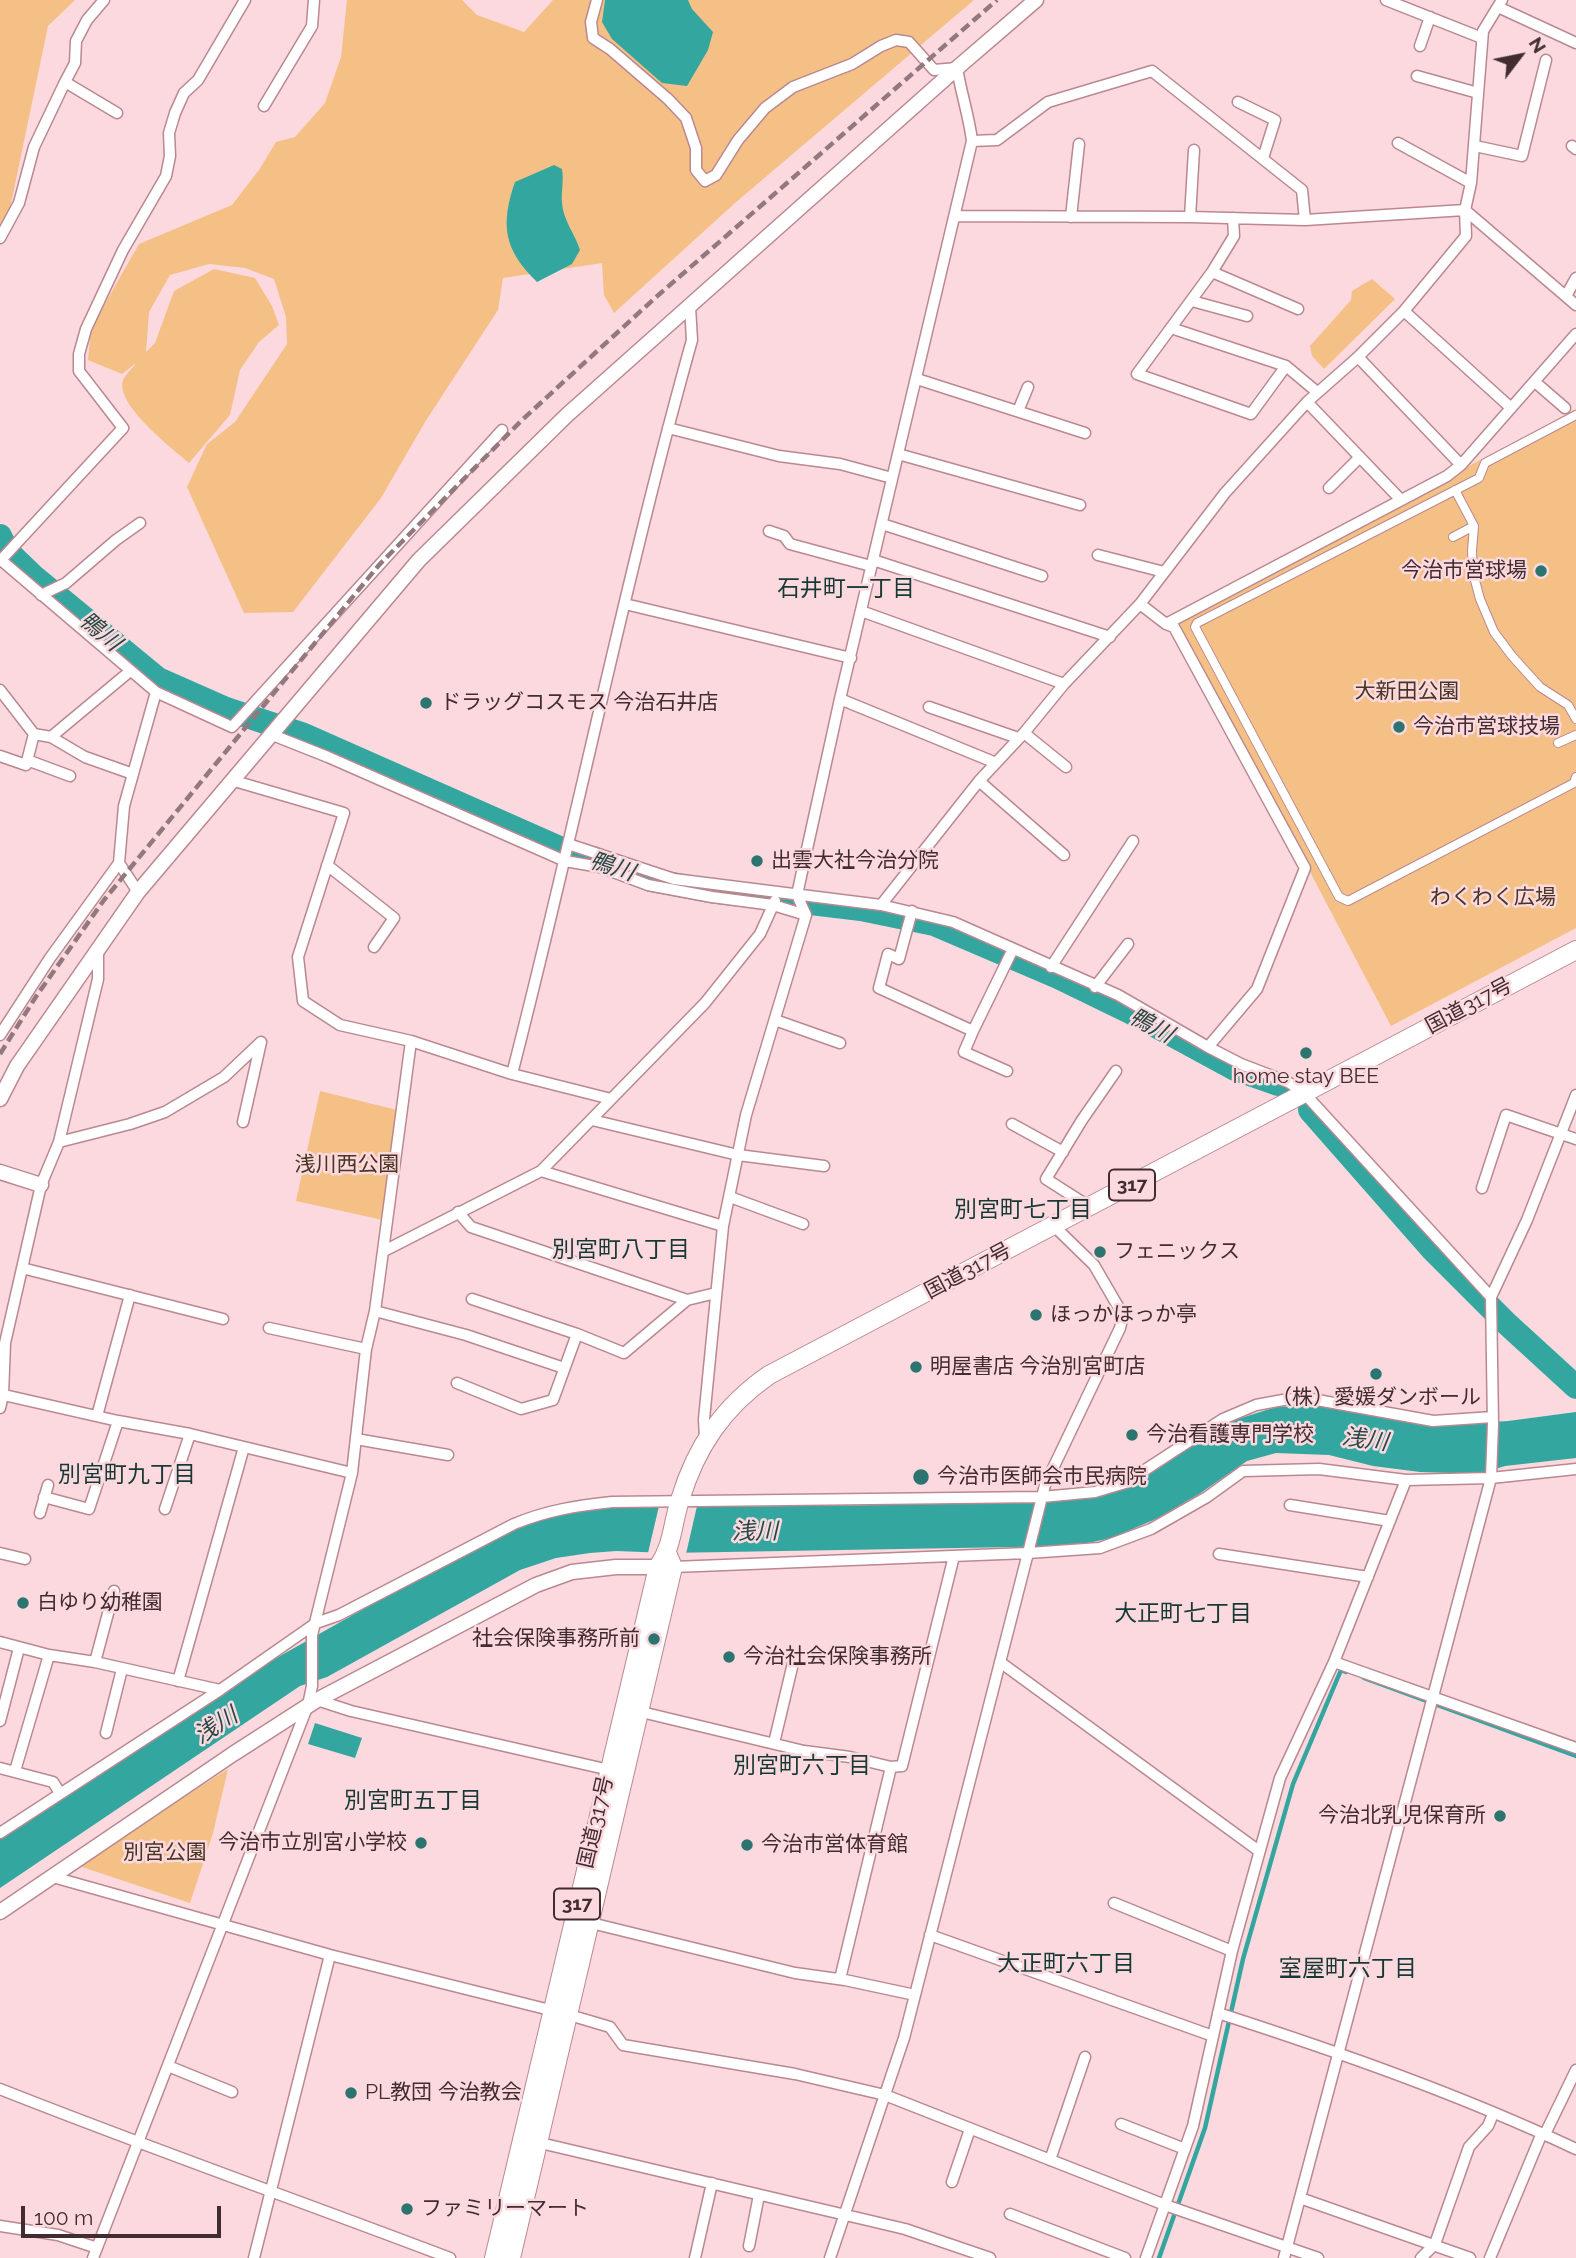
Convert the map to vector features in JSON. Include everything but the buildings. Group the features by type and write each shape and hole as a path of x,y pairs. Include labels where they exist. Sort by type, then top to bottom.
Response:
{"highway":[{"name":"国道317号","path":"511,2258 530,2140 679,1504 705,1439 746,1391 769,1375 1576,950"},
{"name":"国道317号","path":"494,2258 530,2140"}],"street":[{"path":"0,238 19,203 34,148 75,63 76,41 87,20 104,0"},
{"path":"245,0 198,80 184,93 169,133 170,156 166,176 123,250 86,329 79,354 79,371 123,428 1,561 43,593 129,672 156,692 232,727 502,430"},
{"path":"264,106 312,26 314,0"},
{"path":"597,0 590,22 593,38 610,49 668,99 685,118 696,148 696,170 705,181 716,175 738,140 765,108 793,87 852,64 881,46 896,40 909,42 934,69 957,68"},
{"path":"0,1099 17,1066 138,892 419,560 567,415 1036,0"},
{"path":"1387,0 1482,38"},
{"path":"1405,0 1404,2 1426,10 1420,46"},
{"path":"881,905 979,781 1064,684 1140,604 1225,493 1307,401 1358,357 1404,311 1466,236 1465,211 1475,146 1483,31 1500,3 1576,43"},
{"path":"1475,146 1522,156 1546,60"},
{"path":"705,1439 704,1419 723,1226 746,1115 806,915 797,895 860,611 972,141 969,114 961,95 957,68"},
{"path":"972,141 997,140 1048,102 1152,71 1302,190 1305,220"},
{"path":"1417,76 1478,93"},
{"path":"65,82 117,113"},
{"path":"1238,102 1275,120 1262,158"},
{"path":"1398,143 1471,183"},
{"path":"1071,217 1079,144"},
{"path":"1190,217 1194,150"},
{"path":"955,216 1305,220 1465,211 1576,305"},
{"path":"1233,218 1234,236 1212,272 1137,374 1251,414 1286,366"},
{"path":"1212,272 1298,309"},
{"path":"1566,296 1576,278"},
{"path":"1192,301 1247,316"},
{"path":"512,1074 668,428 692,340 690,307"},
{"path":"1404,311 1510,407"},
{"path":"1171,328 1286,366 1317,392"},
{"path":"1166,624 1447,476 1461,465 1576,334"},
{"path":"1358,357 1461,465"},
{"path":"917,379 1085,433"},
{"path":"1535,382 1565,408"},
{"path":"1018,411 1028,387"},
{"path":"1307,401 1401,499"},
{"path":"1576,415 1485,463 1479,478 1197,623 1195,627 1339,897 1348,901 1574,783 1576,777"},
{"path":"668,428 779,456 840,464 892,478"},
{"path":"898,454 1080,505"},
{"path":"1329,488 1360,457"},
{"path":"1455,490 1474,526 1473,573 1480,599 1494,632 1540,687 1568,705 1576,719"},
{"path":"43,593 65,583 140,523"},
{"path":"882,524 1042,576"},
{"path":"1453,537 1474,526"},
{"path":"769,531 784,536 790,544 872,563 1110,638"},
{"path":"1098,555 1164,572"},
{"path":"625,604 850,658"},
{"path":"1140,604 1166,624 1174,626 1305,867 1257,989 1208,1047"},
{"path":"860,611 1064,684"},
{"path":"51,737 129,672"},
{"path":"0,690 34,734 51,737 85,757 133,774"},
{"path":"0,1035 50,958 119,863 124,806 156,692"},
{"path":"840,699 996,763"},
{"path":"929,707 1021,736 1066,767"},
{"path":"0,756 26,765 34,734"},
{"path":"270,734 362,771 565,861 600,867 648,886 773,905 806,915"},
{"path":"1558,743 1576,734"},
{"path":"27,760 69,776"},
{"path":"231,780 344,813 298,957 303,1001 340,1024 411,1041 512,1074 611,1099"},
{"path":"979,781 1064,855"},
{"path":"1051,967 1133,841"},
{"path":"568,844 674,879 881,905 953,922 1118,995 1208,1047 1241,1064 1289,1082 1304,1093 1491,1297"},
{"path":"119,863 138,892"},
{"path":"327,865 394,918 374,947"},
{"path":"384,1251 541,1171 705,1003 760,934 779,892"},
{"path":"912,911 899,959 888,954 879,988 973,1031"},
{"path":"1095,987 1128,944"},
{"path":"1007,1072 964,1052 1013,949"},
{"path":"0,1408 5,1343 41,1185 58,1142 98,979 98,951"},
{"path":"775,1020 840,1043"},
{"path":"0,2226 58,2235 95,2253 221,1924 312,1697 312,1635 352,1473 366,1349 384,1251 411,1041"},
{"path":"58,1142 130,1125 165,1112 225,1077 261,1042 243,1122"},
{"path":"1090,1207 1046,1179 1116,1071"},
{"path":"1285,2252 1492,1474 1491,1297 1527,1220 1576,1095"},
{"path":"1482,1188 1506,1115 1576,1139"},
{"path":"592,1120 738,1155 824,1166"},
{"path":"1012,1124 1063,1152"},
{"path":"541,1171 723,1226"},
{"path":"0,1172 41,1185"},
{"path":"730,1197 803,1224"},
{"path":"458,1212 471,1227 687,1300"},
{"path":"830,2258 904,2038 1045,1485 1120,1328 1123,1315 1094,1265 1054,1226"},
{"path":"22,1268 223,1319"},
{"path":"472,1299 577,1334 624,1353 687,1300 716,1293"},
{"path":"97,1416 130,1296"},
{"path":"375,1311 466,1335 564,1368"},
{"path":"269,1328 366,1349"},
{"path":"457,1383 521,1409 552,1399 577,1334"},
{"path":"2,1394 190,1434 352,1473"},
{"path":"0,1833 220,1690 316,1623 339,1615 538,1514 561,1508 612,1502 679,1504 1041,1500 1095,1492 1125,1483 1223,1419 1256,1405 1283,1400 1306,1398 1433,1421 1493,1420"},
{"path":"44,1497 89,1509 118,1420"},
{"path":"165,1509 190,1434"},
{"path":"356,1438 448,1455"},
{"path":"178,1681 244,1447"},
{"path":"0,1912 233,1754 312,1697 536,1586 572,1572 666,1562 954,1556 1100,1548 1151,1529 1207,1497 1243,1471 1319,1469 1406,1480 1576,1469"},
{"path":"1146,2258 1193,2126 1232,1951 1280,1778 1334,1662 1406,1480"},
{"path":"40,1513 48,1485"},
{"path":"1290,1505 1390,1521"},
{"path":"0,1553 25,1559"},
{"path":"1219,1554 1368,1577"},
{"path":"631,1710 804,1751 850,1757 891,1767 902,1766 954,1556"},
{"path":"95,1662 114,1591"},
{"path":"0,1642 49,1655 95,1662 220,1690"},
{"path":"0,1721 19,1648"},
{"path":"15,1771 49,1655"},
{"path":"774,1743 794,1659"},
{"path":"1000,1662 1259,1851"},
{"path":"1334,1662 1576,1748"},
{"path":"106,1734 122,1668"},
{"path":"312,1697 351,1710 617,1772"},
{"path":"840,1979 891,1767"},
{"path":"0,1768 53,1782 60,1793"},
{"path":"53,1877 330,1955 610,2027 623,2045 795,2074 885,2095 1285,2252 1318,2258"},
{"path":"1114,1903 1232,1951"},
{"path":"582,1921 795,1973 840,1979 915,1996"},
{"path":"930,1935 1213,2036"},
{"path":"254,2258 330,1955"},
{"path":"1218,2013 1339,2052 1576,2149"},
{"path":"1050,2160 1085,2057"},
{"path":"168,2066 232,2092"},
{"path":"1490,2258 1543,2134 1576,2070"},
{"path":"0,2089 450,2258"},
{"path":"1421,2258 1435,2244 1469,2147 1488,2126 1493,2113"},
{"path":"1121,2124 1185,2149"},
{"path":"952,2182 970,2129"},
{"path":"530,2140 905,2229 990,2258"},
{"path":"695,2258 712,2183"},
{"path":"749,2246 759,2195"},
{"path":"1300,2198 1470,2258"},
{"path":"1010,2214 1125,2258"}],"green space":[{"path":"0,0 75,0 48,26 8,218 0,224"},
{"path":"347,0 462,0 477,15 524,32 553,0 974,0 735,203 614,313 604,295 602,263 503,278 498,310 425,422 381,498 293,612 244,613 187,487 207,444 235,422 287,344 286,317 274,279 245,268 209,264 170,275 149,312 146,352 155,343 174,291 214,269 255,278 272,306 279,325 259,342 240,370 230,415 189,463 147,425 128,401 123,390 123,380 136,363 122,374 88,360 91,328 139,244 232,205 276,142 295,137 325,103 341,57"},
{"path":"1372,279 1395,299 1324,369 1312,356 1310,346 1351,300 1352,291"},
{"name":"大新田公園","path":"1576,409 1576,928 1391,1026 1178,621"},
{"name":"浅川西公園","path":"320,1091 397,1110 383,1220 296,1201"},
{"name":"別宮公園","path":"228,1769 213,1833 190,1903 82,1867 81,1862"}],"water":[{"path":"605,0 688,0 692,9 713,32 708,50 687,86 662,83 612,39 602,22"},
{"path":"554,165 562,169 563,209 580,250 572,264 537,282 512,248 508,236 507,211 515,182"},
{"name":"浅川","path":"1319,1405 1428,1426 1508,1421 1576,1412 1576,1458 1505,1466 1479,1474 1420,1472 1373,1466 1329,1455 1276,1453 1247,1461 1158,1518 1112,1538 1073,1546 667,1553 616,1551 556,1558 520,1570 327,1677 300,1686 0,1888 0,1838 248,1674 399,1589 521,1526 555,1514 607,1508 884,1505 919,1501 1104,1496 1157,1468 1222,1424 1276,1407"},
{"path":"315,1723 362,1738 355,1758 308,1744"}],"pier":[{"path":"659,1506 697,1506 686,1554 648,1553"}],"waterway":[{"name":"鴨川","path":"0,536 8,552 33,576 158,679 226,709 304,735 573,854 593,858 651,880 710,891 861,909 934,924 1058,977 1130,1012 1235,1069 1278,1084"},
{"name":"鴨川","path":"1310,1110 1433,1250 1505,1322 1576,1387"},
{"path":"1159,2258 1205,2128 1243,1959 1293,1784 1341,1670 1346,1672"},
{"path":"1364,1678 1576,1756"}],"railway":[{"path":"0,1054 37,995 104,900 379,565 522,420 655,298 997,0"}],"place":[{"name":"今治市営球場","path":"1541,571"},
{"name":"ドラッグコスモス 今治石井店","path":"426,703"},
{"name":"今治市営球技場","path":"1399,727"},
{"name":"出雲大社今治分院","path":"757,861"},
{"name":"home stay BEE","path":"1306,1053"},
{"name":"フェニックス","path":"1100,1252"},
{"name":"ほっかほっか亭","path":"1036,1315"},
{"name":"明屋書店 今治別宮町店","path":"916,1367"},
{"name":"（株）愛媛ダンボール","path":"1376,1374"},
{"name":"今治看護専門学校","path":"1132,1435"},
{"name":"今治市医師会市民病院","path":"921,1477"},
{"name":"白ゆり幼稚園","path":"23,1603"},
{"name":"社会保険事務所前","path":"654,1639"},
{"name":"今治社会保険事務所","path":"729,1657"},
{"name":"今治北乳児保育所","path":"1500,1816"},
{"name":"今治市立別宮小学校","path":"421,1843"},
{"name":"今治市営体育館","path":"747,1845"},
{"name":"PL教団 今治教会","path":"351,2093"},
{"name":"ファミリーマート","path":"407,2209"}],"district":[{"name":"石井町一丁目","path":"846,589"},
{"name":"別宮町七丁目","path":"1023,1210"},
{"name":"別宮町八丁目","path":"621,1250"},
{"name":"別宮町九丁目","path":"127,1475"},
{"name":"大正町七丁目","path":"1183,1614"},
{"name":"別宮町六丁目","path":"802,1766"},
{"name":"別宮町五丁目","path":"413,1801"},
{"name":"大正町六丁目","path":"1066,1964"},
{"name":"室屋町六丁目","path":"1348,1969"}],"park label":[{"name":"わくわく広場","path":"1493,898"}]}
